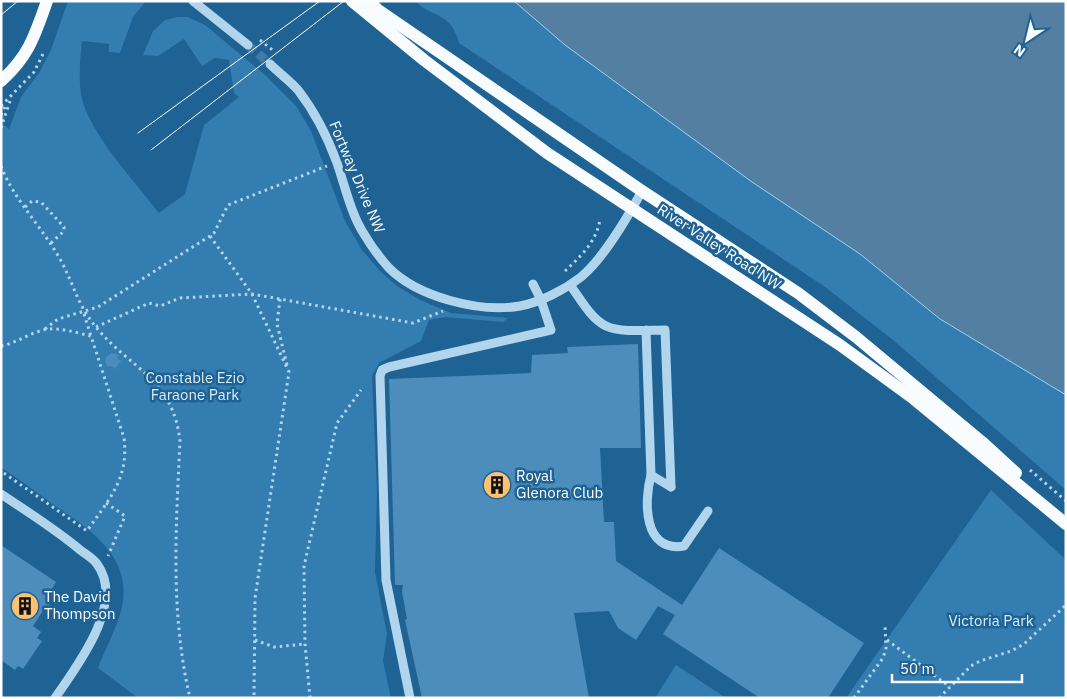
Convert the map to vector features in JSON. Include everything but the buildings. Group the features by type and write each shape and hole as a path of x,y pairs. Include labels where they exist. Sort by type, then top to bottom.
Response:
{"main road":[{"path":"6,76 20,62 28,49 47,1"},
{"name":"River Valley Road NW","path":"352,1 424,60 531,142 840,345 914,399 1066,524"},
{"name":"River Valley Road NW","path":"368,1 378,10 642,191 798,293 856,337 982,442 1066,518"}],"street":[{"path":"193,1 248,45"},
{"name":"Fortway Drive NW","path":"270,64 297,89 312,110 337,162 363,233 390,268 424,292 462,303 500,308 520,306 541,300 570,285 591,267 632,209 642,191"},
{"path":"410,698 386,580 380,376 382,370 389,368 551,330 541,300 533,284"},
{"path":"570,285 592,315 605,326 620,330 665,330 671,487 651,474"},
{"path":"646,330 651,474 647,495 651,530 655,537 663,544 678,547 684,546 708,510"},
{"path":"2,496 40,520 97,564 105,581 105,599 94,639 84,657 55,698"}],"path":[{"path":"259,39 280,57"},
{"path":"1,106 25,82"},
{"path":"1,115 19,87"},
{"path":"1,128 11,97"},
{"path":"1,166 12,190 60,260 83,311 124,438 126,450 122,477 87,531 1,471"},
{"path":"1,346 20,341 44,330 58,319 98,307 214,233 228,205 320,169"},
{"path":"360,188 378,232"},
{"path":"25,207 32,201 41,202 64,226 64,231 50,244"},
{"path":"563,272 589,247 599,229 600,219"},
{"path":"210,236 252,294 289,372"},
{"path":"96,328 148,302 160,306 180,298 252,294 413,323 462,303"},
{"path":"254,698 255,598 289,372 277,324 280,299"},
{"path":"83,311 96,328 161,389 172,406 178,423 180,441 175,582 190,698"},
{"path":"44,330 91,336"},
{"path":"310,698 305,644 304,566 337,423 361,390"},
{"path":"106,503 125,516 108,556"},
{"path":"939,698 971,666 1024,644 1066,605"},
{"path":"854,698 883,658 887,639 885,625"},
{"path":"887,639 950,687"},
{"path":"255,640 274,646 305,644"}],"green space":[{"name":"Constable Ezio Faraone Park","path":"68,1 146,1 133,17 120,53 109,52 109,44 82,41 80,85 87,113 104,143 159,213 185,194 204,125 239,97 234,93 229,60 215,58 202,66 184,39 158,56 143,55 153,31 165,20 188,17 205,25 265,75 296,106 311,131 345,221 362,250 381,272 397,286 420,300 451,313 508,318 503,322 445,317 429,320 421,341 379,363 372,376 377,491 375,572 387,634 383,661 391,698 138,698 98,668 122,609 123,584 120,569 113,556 104,544 80,523 1,467 1,113 5,118 3,124 9,129 21,97 39,73 51,50"},
{"path":"415,1 514,1 565,45 752,182 860,254 940,319 1066,395 1066,490 893,340 825,287 459,43 456,33 447,21"},
{"name":"Victoria Park","path":"991,490 1066,560 1066,698 846,698"},
{"path":"676,665 726,698 655,698"}],"shaded area":[{"path":"514,1 1066,1 1066,395 940,319 860,254 752,182 565,45"}],"tunnel":[{"path":"248,45 270,64"}],"tram line":[{"path":"1,15 18,1"},
{"path":"138,133 320,1"},
{"path":"151,150 344,1"}],"place":[{"name":"Royal Glenora Club","path":"497,485"},
{"name":"The David Thompson","path":"25,606"}]}
